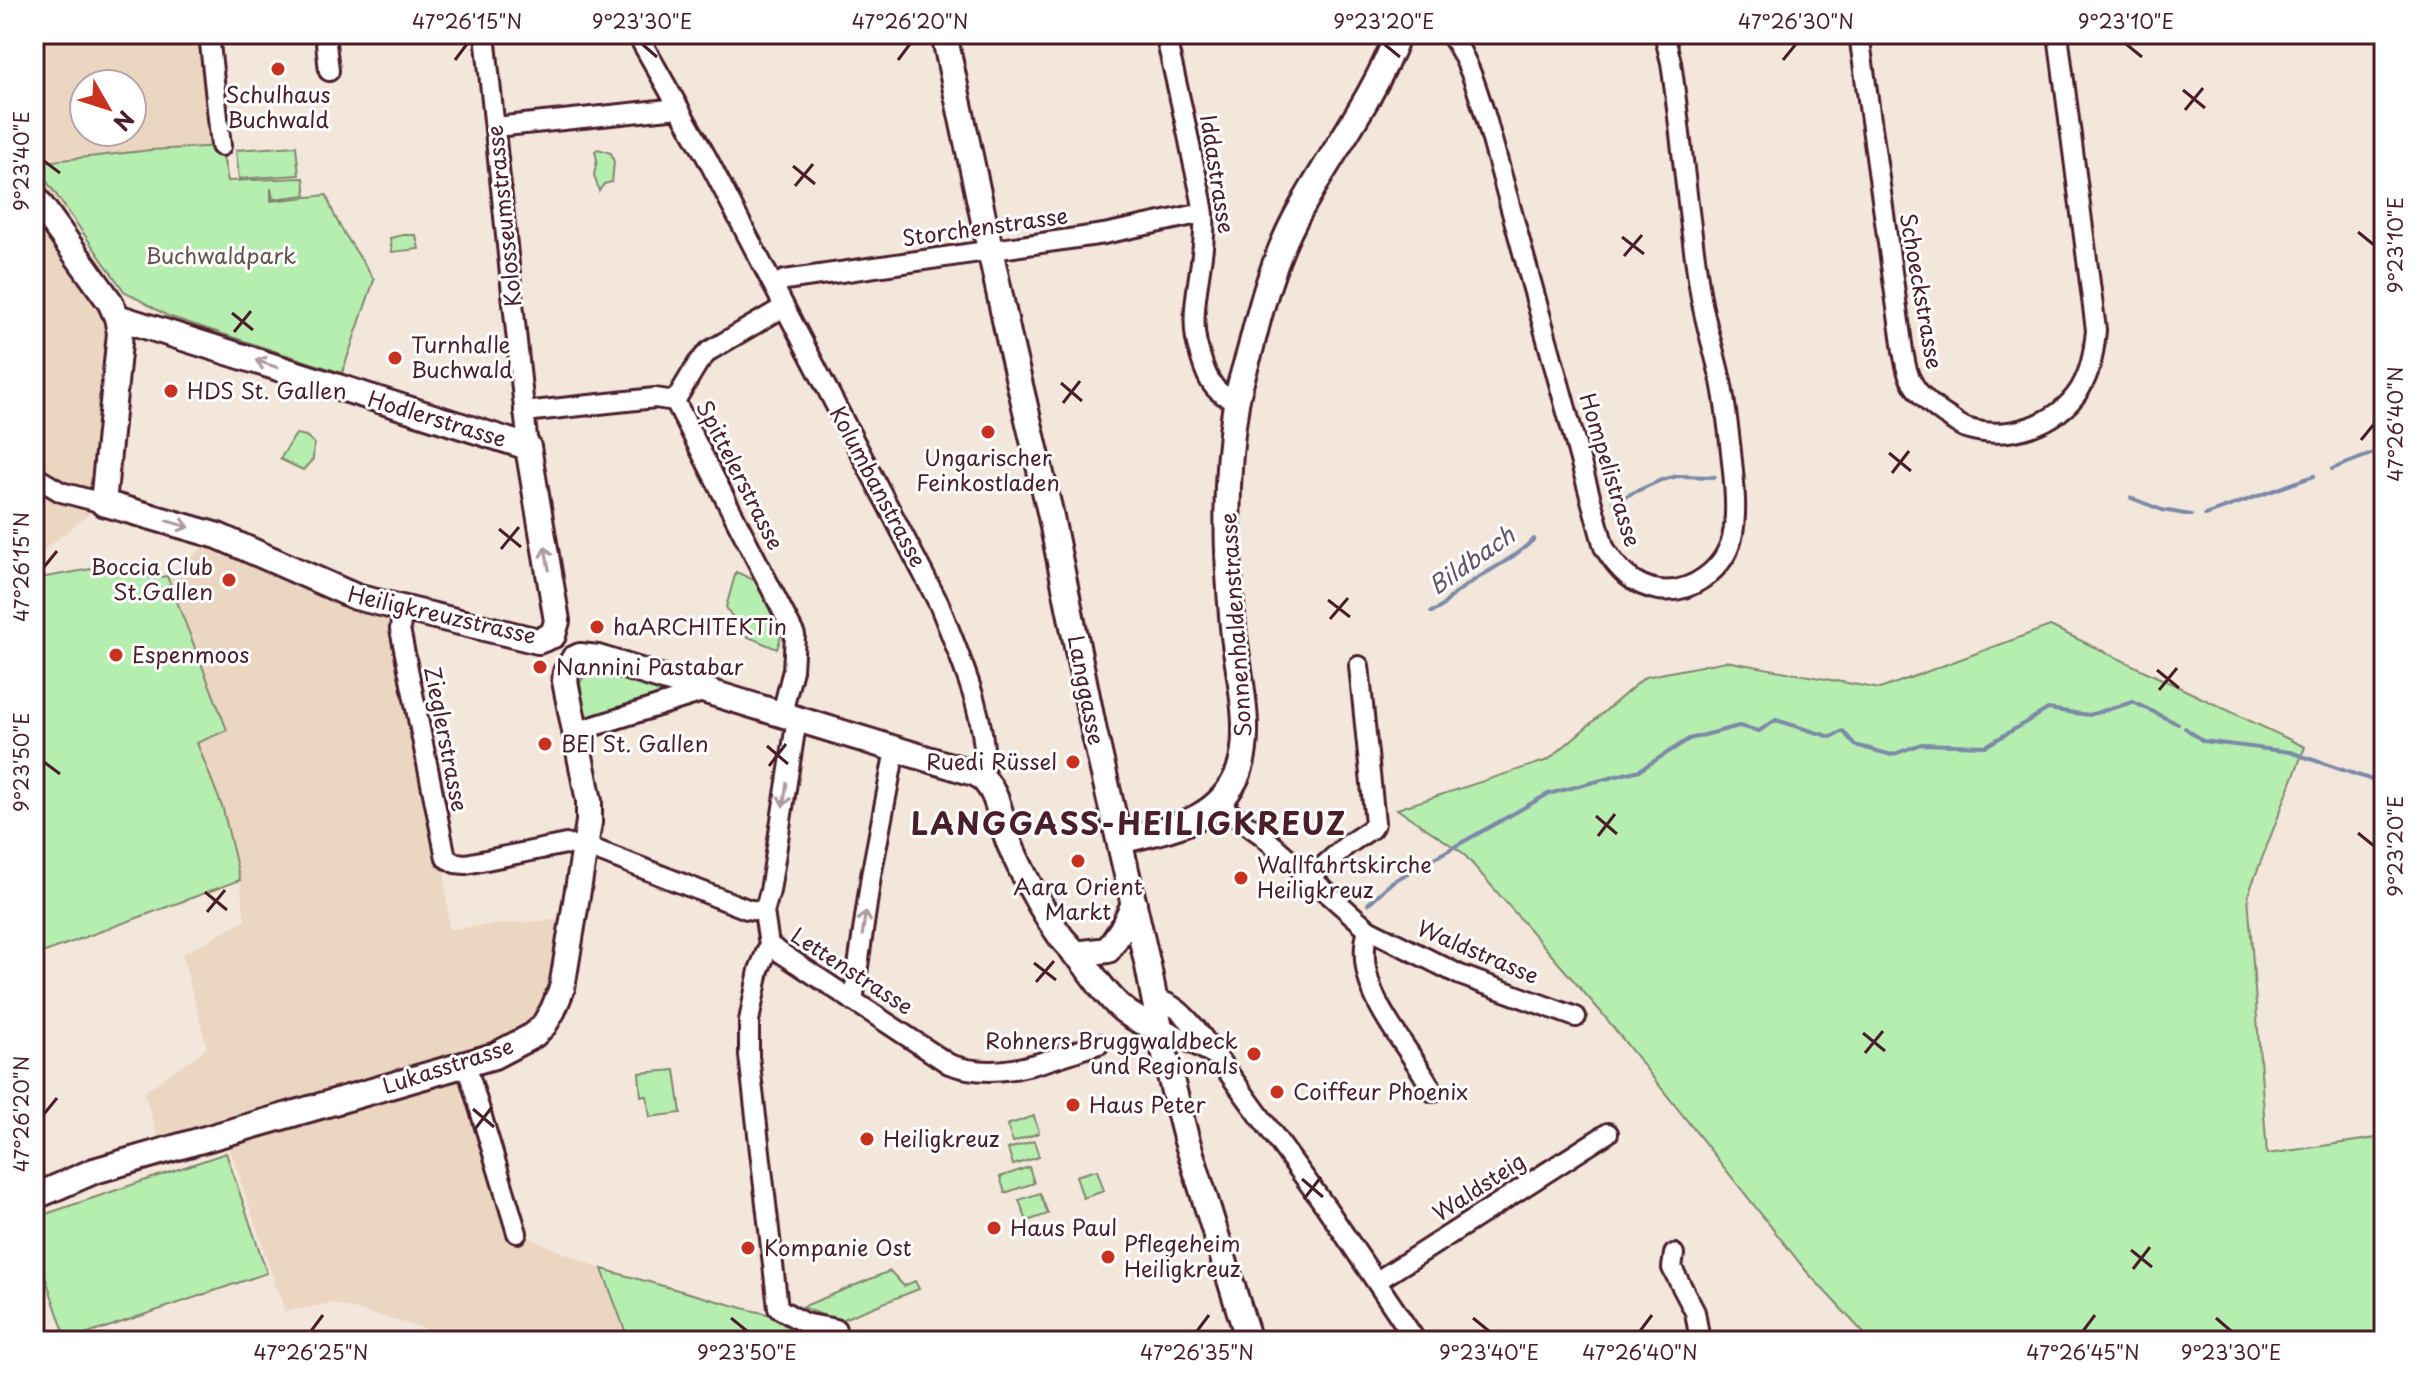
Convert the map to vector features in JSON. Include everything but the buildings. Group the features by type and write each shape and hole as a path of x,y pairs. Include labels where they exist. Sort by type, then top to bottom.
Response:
{"main road":[{"name":"Sonnenhaldenstrasse","path":"1120,841 1190,823 1218,804 1236,778 1245,746 1233,626 1227,510 1229,461 1237,399 1270,276 1288,236 1381,73 1398,34"},
{"name":"Langgasse","path":"948,35 990,251 1053,526 1094,731 1159,1026 1186,1138 1249,1341"},
{"path":"34,196 110,302 117,317 120,333 103,503"},
{"name":"Hodlerstrasse","path":"117,317 528,447"},
{"name":"Kolosseumstrasse","path":"528,447 557,621 553,635"},
{"name":"Heiligkreuzstrasse","path":"103,503 218,536 341,592 538,641 553,635 574,659"},
{"path":"574,659 592,656 790,715 984,778"},
{"name":"Lukasstrasse","path":"34,1197 94,1171 466,1064 513,1048 534,1035 548,1020 562,988 586,847 589,801 565,681 566,672 574,659"},
{"name":"Kolumbanstrasse","path":"984,778 992,791 1008,842 1030,888 1053,925 1100,988 1130,1015 1159,1026"},
{"path":"1082,961 1108,950 1116,942 1134,904"},
{"name":"Kolumbanstrasse","path":"1082,961 1131,995 1154,999"}],"street":[{"path":"209,34 221,146"},
{"path":"325,34 329,71"},
{"name":"Kolosseumstrasse","path":"485,34 528,447"},
{"name":"Kolumbanstrasse","path":"637,34 774,285 939,604 961,660 982,731 986,749 984,778"},
{"name":"Iddastrasse","path":"1165,34 1203,213 1204,244 1194,319 1196,341 1214,389 1227,399 1237,399"},
{"name":"Hompelistrasse","path":"1450,34 1474,81 1486,118 1604,547 1625,575 1645,588 1664,591 1702,580 1713,571 1724,559 1735,522 1730,432 1699,284 1671,62 1664,34"},
{"name":"Schoeckstrasse","path":"1859,34 1903,351 1910,380 1930,404 1963,427 1991,433 2022,431 2067,405 2079,391 2094,353 2094,319 2058,34"},
{"path":"495,127 679,108"},
{"name":"Storchenstrasse","path":"774,285 785,280 1104,234 1203,213"},
{"path":"675,401 709,351 784,307"},
{"name":"Spittelerstrasse","path":"524,412 655,398 675,401 795,635 790,715 770,891 764,912"},
{"name":"Heiligkreuzstrasse","path":"34,476 61,492 103,503"},
{"name":"Zieglerstrasse","path":"403,608 400,629 443,851 451,861 466,864 566,844 586,847"},
{"path":"1310,878 1375,823 1359,666"},
{"path":"575,732 706,691"},
{"path":"853,1001 871,876 895,750"},
{"name":"Waldstrasse","path":"1218,804 1263,836 1368,929 1460,975 1576,1017"},
{"path":"586,847 747,909 764,912"},
{"name":"Lettenstrasse","path":"764,912 769,945 949,1064 973,1071 1009,1071 1099,1044"},
{"path":"1368,929 1364,940 1365,964 1373,995 1433,1092"},
{"path":"769,945 759,970 749,1021 749,1056 778,1308 804,1323 836,1329"},
{"path":"1154,999 1183,1013 1326,1207 1416,1341"},
{"path":"1159,1026 1213,1054"},
{"path":"466,1064 517,1233"},
{"name":"Waldsteig","path":"1377,1281 1608,1133"},
{"path":"1674,1254 1672,1268 1695,1312 1700,1341"}],"shaded area":[{"path":"34,34 209,34 221,146 34,161"},
{"path":"34,163 65,207 59,229 117,317 103,503 34,558"},
{"path":"218,536 403,608 443,851 449,929 574,918 544,1025 466,1064 517,1233 602,1269 626,1333 448,1335 331,1303 285,1312 225,1135 162,1152 144,1092 207,1048 182,954 245,921 240,880 223,809 197,742 227,730 167,576"}],"green space":[{"name":"Buchwaldpark","path":"221,146 228,181 304,178 306,195 273,199 271,188 271,201 327,195 341,228 374,280 342,373 168,316 124,291 34,163"},
{"path":"296,146 299,175 239,179 236,150"},
{"path":"595,151 611,153 614,162 612,182 604,184 599,191 594,175"},
{"path":"416,235 419,249 392,252 390,238"},
{"path":"296,434 306,436 314,443 313,459 303,470 280,459"},
{"path":"97,568 154,578 167,576 227,730 197,743 223,809 240,880 34,956 34,579"},
{"path":"736,572 754,580 784,627 777,649 744,635 726,607"},
{"path":"2050,626 2305,747 2248,895 2267,1154 2384,1137 2384,1341 1871,1341 1807,1272 1601,1012 1463,853 1397,809 1548,760 1645,677 1726,661 1880,689"},
{"path":"592,671 674,694 588,718 580,699 579,686 585,675"},
{"path":"675,1070 681,1113 650,1117 647,1096 641,1096 639,1073"},
{"path":"1034,1116 1039,1133 1013,1142 1007,1125"},
{"path":"1034,1141 1039,1157 1013,1165 1008,1149"},
{"path":"226,1153 267,1273 67,1341 34,1244 34,1218"},
{"path":"1029,1167 1034,1183 1005,1193 1000,1177"},
{"path":"1097,1170 1104,1191 1083,1198 1076,1176"},
{"path":"1040,1193 1048,1214 1027,1221 1019,1200"},
{"path":"602,1269 750,1310 836,1329 838,1341 635,1341 626,1333"},
{"path":"890,1271 904,1286 915,1281 919,1289 838,1321 802,1307"}],"waterway":[{"name":"Bildbach","path":"2332,469 2384,449"},
{"name":"Bildbach","path":"1613,502 1661,480 1678,476 1715,477"},
{"name":"Bildbach","path":"2205,515 2314,476"},
{"name":"Bildbach","path":"2131,498 2162,510 2191,515"},
{"name":"Bildbach","path":"1431,612 1534,539"},
{"path":"1368,904 1392,882 1548,794 1640,770 1689,739 1739,726 1759,731 1776,720 1831,737 1843,731 1855,745 1892,755 1921,744 1986,746 2048,709 2089,715 2133,702 2178,724"},
{"path":"2185,728 2203,741 2290,752 2384,784"}],"place":[{"name":"Schulhaus Buchwald","path":"278,69"},
{"name":"Turnhalle Buchwald","path":"395,358"},
{"name":"HDS St. Gallen","path":"171,391"},
{"name":"Ungarischer Feinkostladen","path":"988,432"},
{"name":"Boccia Club St.Gallen","path":"229,580"},
{"name":"haARCHITEKTin","path":"597,627"},
{"name":"Espenmoos","path":"116,655"},
{"name":"Nannini Pastabar","path":"540,667"},
{"name":"BEI St. Gallen","path":"545,744"},
{"name":"Ruedi Rüssel","path":"1073,762"},
{"name":"Aara Orient Markt","path":"1078,861"},
{"name":"Wallfahrtskirche Heiligkreuz","path":"1241,878"},
{"name":"Rohners Bruggwaldbeck und Regionals","path":"1254,1054"},
{"name":"Coiffeur Phoenix","path":"1277,1092"},
{"name":"Haus Peter","path":"1073,1105"},
{"name":"Heiligkreuz","path":"867,1139"},
{"name":"Haus Paul","path":"994,1228"},
{"name":"Kompanie Ost","path":"748,1248"},
{"name":"Pflegeheim Heiligkreuz","path":"1108,1257"}],"district":[{"name":"LANGGASS-HEILIGKREUZ","path":"1129,825"}]}
